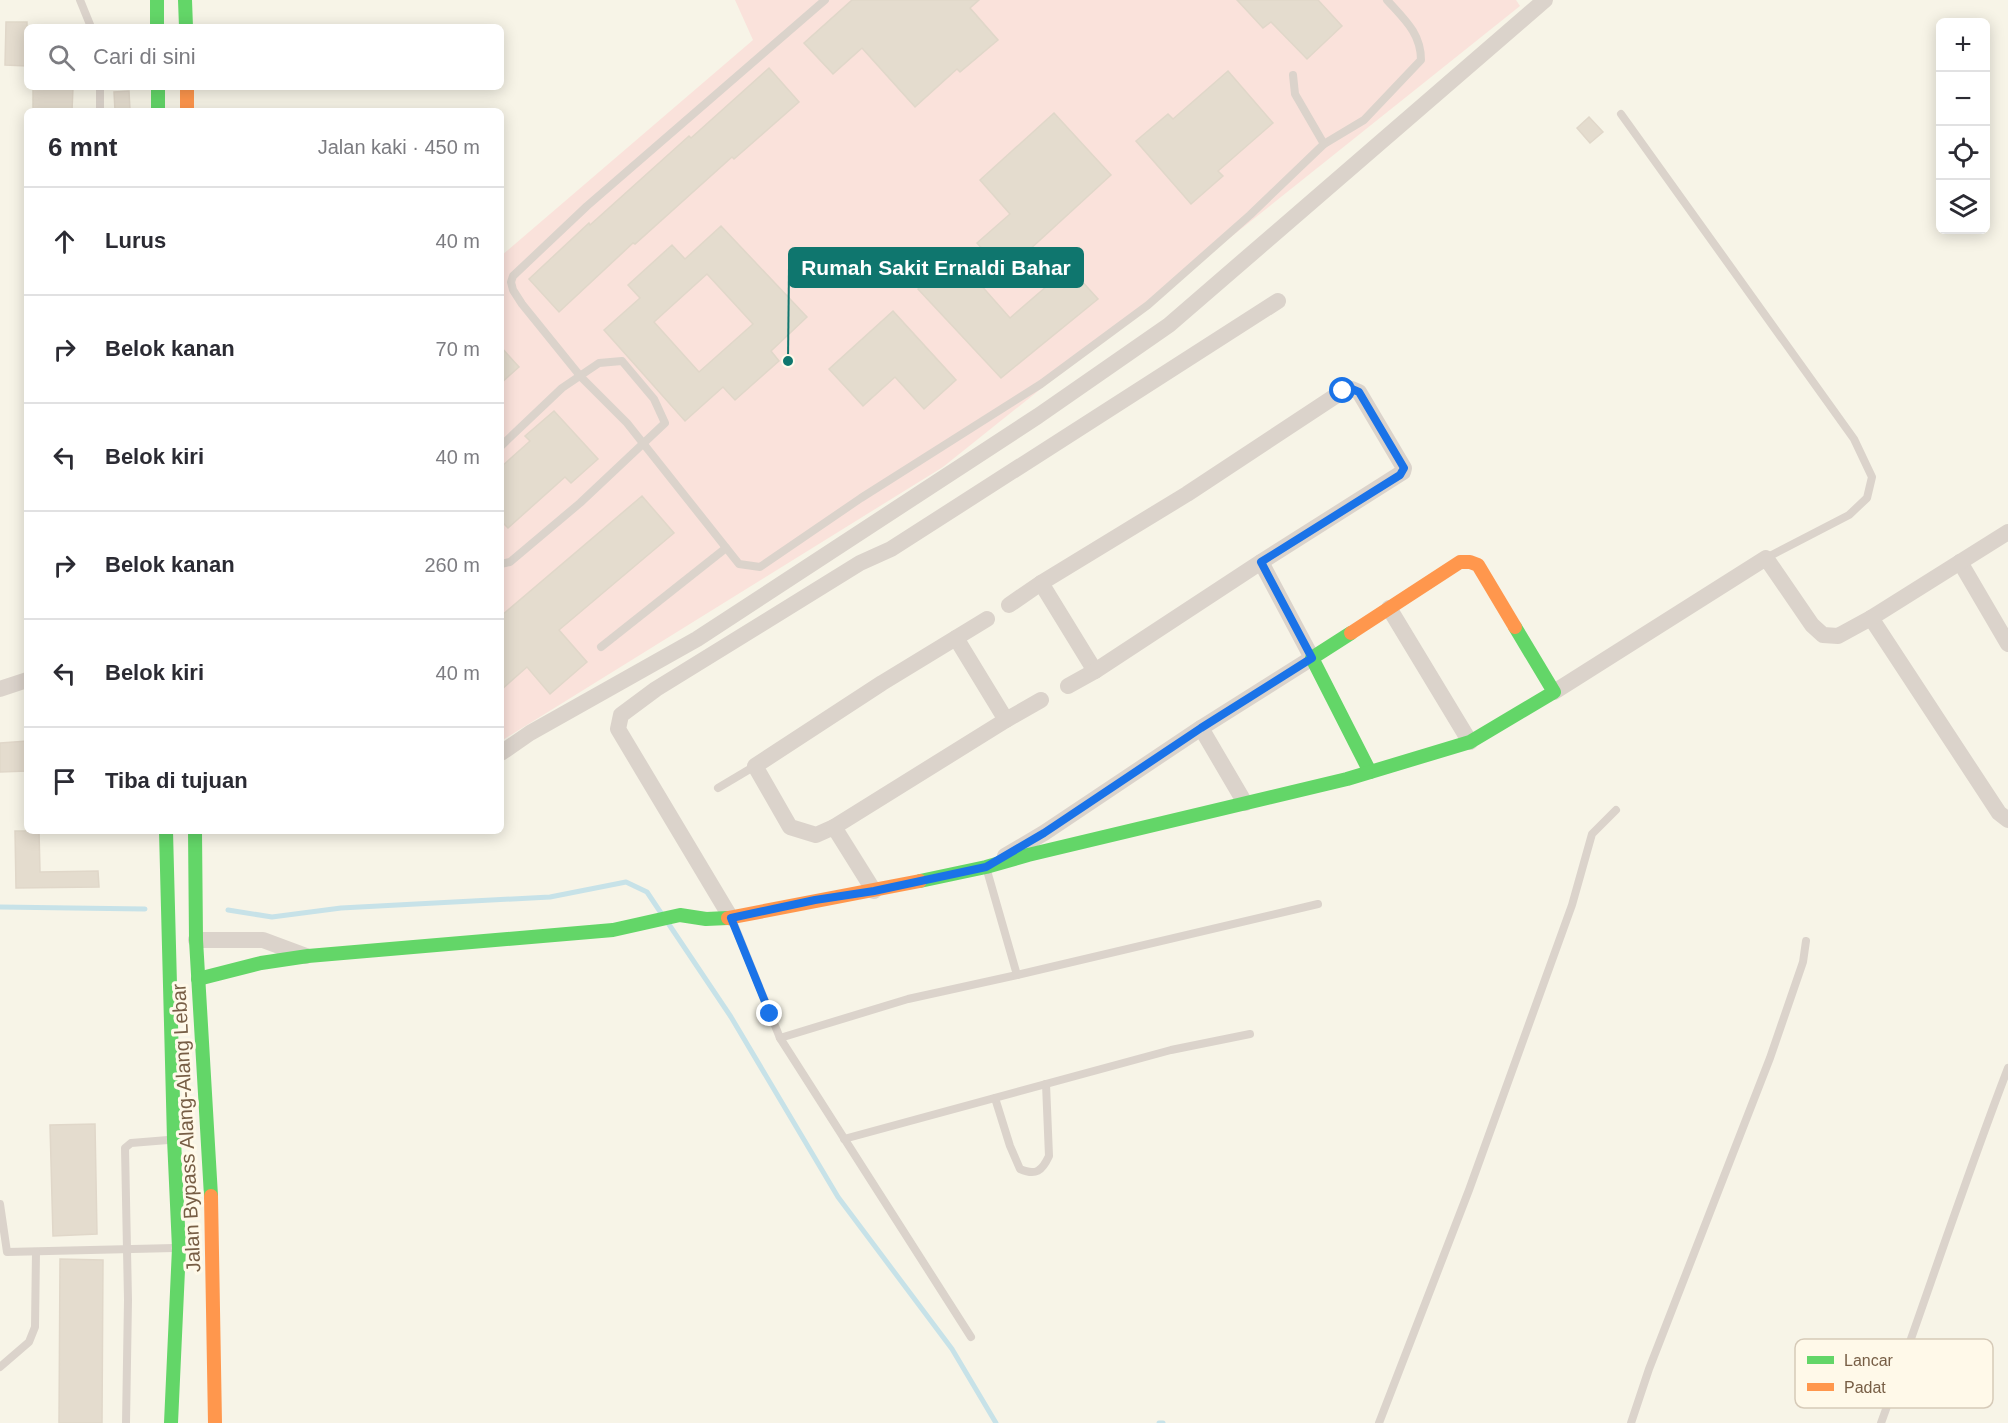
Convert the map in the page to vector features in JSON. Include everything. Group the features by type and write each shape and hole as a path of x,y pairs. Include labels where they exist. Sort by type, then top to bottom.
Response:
{"main road":[{"path":"157,0 157,24"},
{"path":"185,0 186,24"},
{"path":"158,90 158,108"},
{"path":"187,90 187,108"},
{"path":"198,979 261,963 308,956 613,930 680,915 706,919 731,918 986,867 1370,772 1470,742 1554,692 1478,565 1460,562 1312,658 1370,772"},
{"name":"Jalan Bypass Alang-Alang Lebar","path":"166,834 179,1248 171,1423"},
{"name":"Jalan Bypass Alang-Alang Lebar","path":"195,834 200,1033 211,1199 215,1423"}],"street":[{"path":"504,751 530,733 697,639 1038,416 1169,325 1545,0"},
{"path":"731,918 618,729 621,715 656,689 860,563 891,549 1278,301"},
{"path":"1009,605 1186,494 1343,391 1352,389 1359,392 1404,468 1403,472 1095,671 1068,686"},
{"path":"1554,692 1766,558 1812,626 1822,635 1838,636 1871,618 2008,532"},
{"path":"986,867 1044,833 1201,728 1312,658 1261,562"},
{"path":"1960,562 2008,644"},
{"path":"1041,583 1095,671"},
{"path":"1389,608 1470,742"},
{"path":"1871,618 1999,813 2008,820"},
{"path":"987,619 882,683 755,766 790,827 816,835 834,827 1041,700"},
{"path":"956,638 1006,720"},
{"path":"0,689 24,681"},
{"path":"1201,728 1245,803"},
{"path":"834,827 874,891"},
{"path":"196,932 263,940 308,956"}],"lane":[{"path":"80,0 90,24"},
{"path":"825,0 587,206 513,276 511,282 522,304 581,377 627,423 739,564 760,567 870,492 1041,384 1148,305 1250,215 1324,144 1364,120 1421,60 1421,46 1414,29 1387,0"},
{"path":"1293,75 1295,94 1324,144"},
{"path":"99,108 100,90"},
{"path":"1621,114 1854,439 1872,477 1867,498 1849,515 1766,558"},
{"path":"504,443 562,388 599,363 622,361 654,399 665,423 571,510 510,562 504,563"},
{"path":"601,647 726,548"},
{"path":"718,788 755,766"},
{"path":"1379,1423 1469,1190 1572,905 1592,834 1616,810"},
{"path":"986,867 1017,975"},
{"path":"780,1038 897,1002 1190,936 1318,904"},
{"path":"731,918 780,1038 971,1337"},
{"path":"1631,1423 1649,1369 1770,1058 1803,962 1806,941"},
{"path":"844,1139 1171,1050 1250,1035"},
{"path":"1911,1339 1970,1168 2008,1068"},
{"path":"995,1098 1020,1169 1029,1173 1039,1171 1049,1156 1046,1084"},
{"path":"126,1423 128,1300 126,1146 131,1143 174,1139"},
{"path":"0,1204 3,1252 179,1248"},
{"path":"0,1367 29,1342 35,1327 36,1252"},
{"path":"1881,1423 1886,1408"}],"shaded area":[{"path":"735,0 1516,0 1520,6 943,467 504,739 504,253 753,40"}],"building":[{"path":"852,0 979,0 970,8 998,40 960,72 957,69 915,107 862,48 833,74 804,43"},
{"path":"1237,0 1318,0 1342,26 1307,59 1271,22 1263,28"},
{"path":"6,22 27,22 24,24 24,66 5,65"},
{"path":"769,68 799,102 734,159 732,157 635,244 633,243 559,312 529,279 589,223 590,225"},
{"path":"1228,71 1273,123 1218,171 1223,176 1191,204 1136,141 1168,114 1173,119"},
{"path":"33,90 73,90 72,108 33,108"},
{"path":"129,91 130,108 115,108 114,92"},
{"path":"1054,113 1111,175 1004,273 977,243 1010,214 980,180"},
{"path":"1589,117 1603,132 1590,143 1577,128"},
{"path":"721,226 807,317 771,351 779,361 735,400 723,387 685,421 604,330 640,298 628,285 672,245 685,259","holes":["707,274 753,324 699,372 654,322"]},
{"path":"956,257 1010,318 1069,267 1098,299 1001,378 918,289"},
{"path":"893,311 956,380 924,409 895,377 863,406 829,369"},
{"path":"504,350 519,367 504,380"},
{"path":"554,411 598,459 571,483 565,477 508,528 504,524 504,464 530,441 525,436"},
{"path":"642,496 674,533 559,630 587,662 550,694 527,667 504,687 504,613"},
{"path":"24,741 24,771 0,772 0,743"},
{"path":"15,831 24,831 24,834 39,834 40,872 98,871 99,887 16,888"},
{"path":"95,1124 97,1234 53,1236 50,1125"},
{"path":"60,1259 103,1260 102,1423 59,1423"}],"waterway":[{"path":"228,910 272,917 341,908 550,897 626,882 647,892 661,913"},
{"path":"0,907 145,909"},
{"path":"668,923 731,1017 838,1197 952,1349 996,1423"}],"traffic: fast":[{"path":"157,0 157,24"},
{"path":"185,0 186,24"},
{"path":"158,90 158,108"},
{"path":"920,881 1347,779 1470,742 1554,692 1515,627"},
{"path":"1351,633 1312,658 1370,772"},
{"path":"166,834 179,1248 171,1423"},
{"path":"195,834 196,940 211,1196"},
{"path":"198,979 261,963 308,956 613,930 680,915 706,919 728,918"}],"traffic: slow":[{"path":"187,90 187,108"},
{"path":"1351,633 1460,562 1478,565 1515,627"},
{"path":"728,918 920,881"},
{"path":"211,1196 215,1423"}],"place":[{"name":"Rumah Sakit Ernaldi Bahar","path":"788,361"}],"route":[{"path":"770,1014 731,918 986,867 1044,833 1201,728 1312,658 1261,562 1400,475 1404,468 1359,392 1352,389 1343,391"}]}
